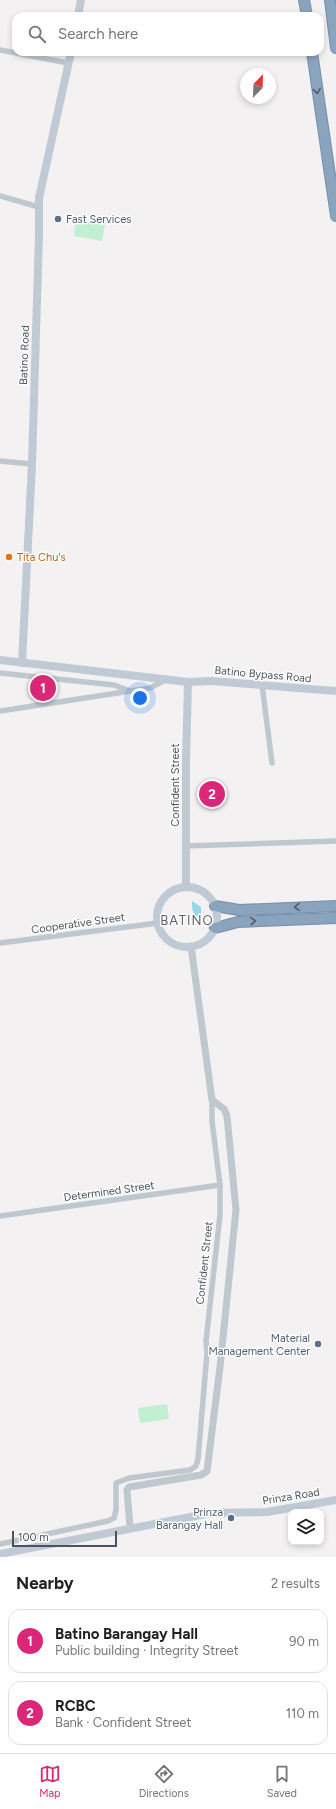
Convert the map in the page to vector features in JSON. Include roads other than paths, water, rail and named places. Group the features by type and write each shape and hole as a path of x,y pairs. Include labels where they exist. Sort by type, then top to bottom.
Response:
{"highway":[{"path":"304,0 306,12"},
{"path":"330,0 336,48"},
{"path":"313,56 336,216"},
{"path":"215,906 239,910 336,906"},
{"path":"215,928 238,922 336,918"}],"main road":[{"path":"79,12 81,0"},
{"name":"Batino Road","path":"22,663 32,464 39,198 70,56"},
{"name":"Batino Bypass Road","path":"0,660 165,680 188,682 211,681 336,691"},
{"name":"Confident Street","path":"186,887 188,682"},
{"path":"186,887 195,888 210,898 215,906 217,921 215,928 206,941 191,946 182,946 166,938 158,923 158,910 164,898 174,890 186,887"},
{"name":"Prinza Road","path":"0,1554 130,1527 211,1513 266,1512 336,1500"}],"street":[{"path":"0,50 12,52"},
{"path":"29,56 68,64"},
{"path":"0,196 39,207"},
{"path":"0,461 32,464"},
{"path":"0,673 114,685 130,692"},
{"path":"0,711 130,692 150,688 165,680"},
{"path":"262,685 272,763"},
{"path":"186,846 336,841"},
{"name":"Cooperative Street","path":"0,943 158,923"},
{"name":"Confident Street","path":"0,1544 108,1521 114,1518 116,1510 116,1483 129,1478 190,1470 196,1466 198,1459 207,1353 206,1340 220,1215 220,1185 212,1121 212,1100 191,946"},
{"path":"130,1527 127,1490 129,1487 201,1475 208,1468 236,1210 228,1116 224,1109 212,1100"},
{"name":"Determined Street","path":"0,1216 220,1185"}],"water":[{"path":"192,901 201,907 201,919 193,912"}],"place":[{"name":"Fast Services","path":"58,219"},
{"name":"Tita Chu's","path":"9,557"},
{"name":"Batino Barangay Hall","path":"43,688"},
{"name":"RCBC","path":"212,794"},
{"name":"Material Management Center","path":"318,1344"},
{"name":"Prinza Barangay Hall","path":"231,1518"}],"district":[{"name":"BATINO","path":"187,920"}]}
